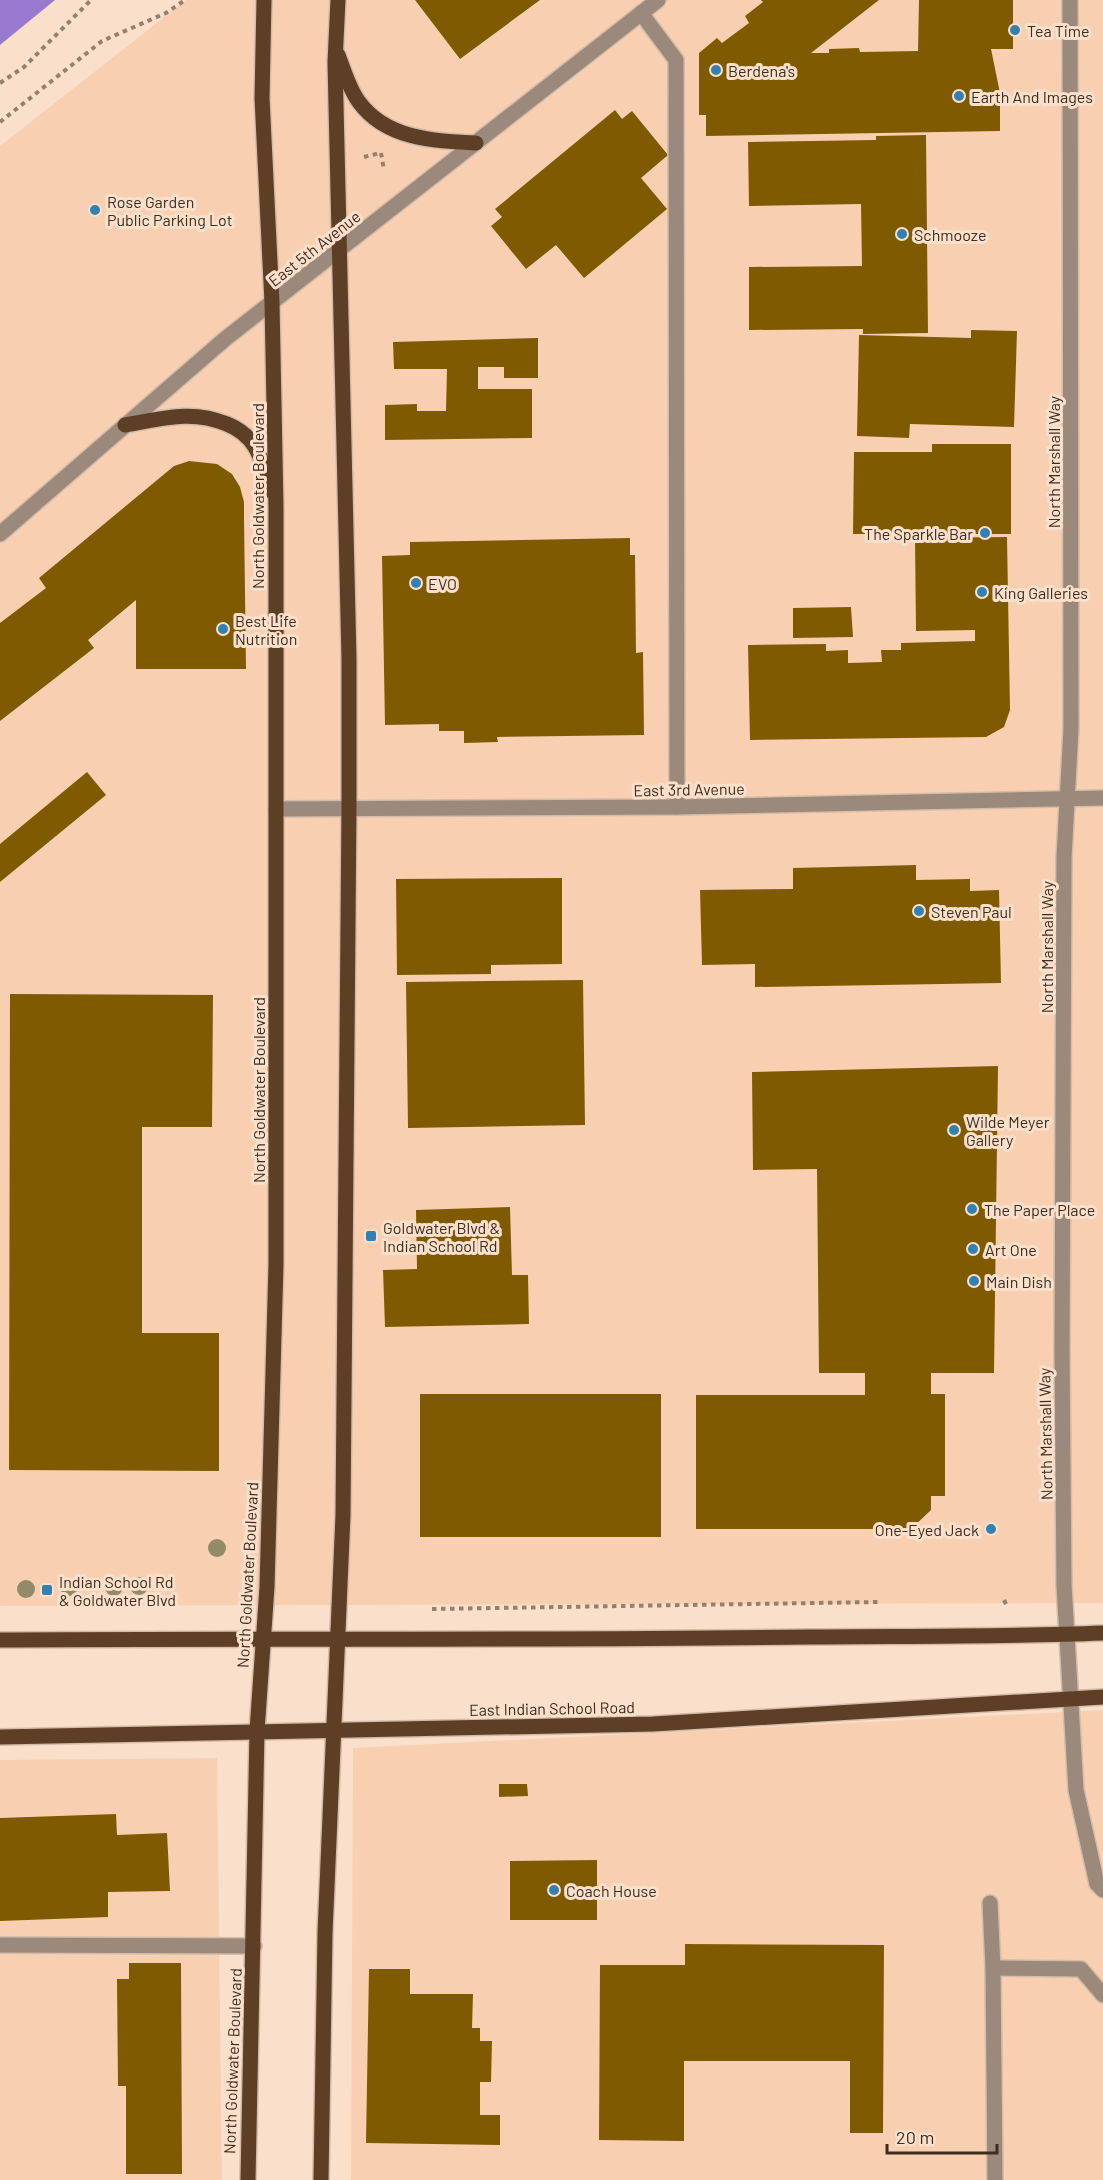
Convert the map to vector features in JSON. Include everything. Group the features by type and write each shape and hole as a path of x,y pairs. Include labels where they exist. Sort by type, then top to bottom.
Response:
{"main road":[{"name":"North Goldwater Boulevard","path":"248,2180 257,1731 267,1587 276,1264 276,507 272,303 262,98 264,0"},
{"path":"321,2180 325,1933 336,1730 344,1479 349,647 336,50 338,0"},
{"path":"336,50 358,100 369,113 391,129 437,142 476,143"},
{"path":"125,425 184,415 212,418 234,427 245,433 256,448 276,507"},
{"path":"0,1640 704,1639 1103,1633"},
{"name":"East Indian School Road","path":"0,1737 653,1724 1103,1697"}],"street":[{"name":"East 5th Avenue","path":"0,534 225,339 658,0"},
{"name":"North Marshall Way","path":"1070,0 1071,729 1064,868 1062,1328 1064,1585 1076,1790 1097,1884 1103,1890"},
{"path":"641,13 676,60 677,807"},
{"name":"East 3rd Avenue","path":"276,809 677,807 1103,798"},
{"path":"990,1904 993,1968 995,2180"},
{"path":"0,1945 254,1946"},
{"path":"993,1968 1081,1969 1103,1995"}],"path":[{"path":"0,83 24,67 91,0"},
{"path":"0,122 102,41 166,13 185,0"},
{"path":"364,157 381,153"},
{"path":"1004,1600 1007,1606"},
{"path":"432,1609 878,1602"}],"shaded area":[{"path":"0,0 55,0 0,45"},
{"path":"186,0 1103,0 1103,1603 0,1606 0,146"},
{"path":"1103,1710 1103,2180 351,2180 353,1748"},
{"path":"217,1758 222,2180 0,2180 0,1760"}],"building":[{"path":"415,0 540,0 460,59"},
{"path":"761,0 879,0 811,53 829,53 829,49 859,48 860,52 918,51 919,0 1013,0 1013,49 991,49 1000,93 1000,131 706,136 706,115 699,115 699,53 717,38 722,43 749,23 745,16 763,2"},
{"path":"615,110 622,119 632,111 668,155 641,178 667,209 584,278 556,245 526,269 491,226 502,217 495,209"},
{"path":"926,135 928,333 863,334 863,329 749,330 749,267 862,266 861,204 749,206 748,142 876,140 876,136"},
{"path":"971,330 1017,331 1014,427 910,424 909,438 857,436 859,335 971,338"},
{"path":"538,338 538,378 504,378 504,367 478,367 478,389 532,389 532,438 385,440 385,405 417,404 417,411 446,411 447,369 394,369 393,342"},
{"path":"932,444 1011,444 1011,534 853,534 854,452 932,452"},
{"path":"189,461 217,464 232,474 240,487 244,502 246,669 136,669 136,600 88,640 94,648 0,721 0,623 46,588 39,578 174,466"},
{"path":"1007,537 1010,710 1004,727 986,737 750,740 748,645 826,644 826,651 848,650 848,663 882,662 881,650 901,650 901,643 975,641 975,630 916,631 915,538"},
{"path":"630,538 630,555 635,555 636,653 643,652 644,735 497,737 498,742 464,743 464,731 439,731 439,724 385,725 382,556 410,555 410,542"},
{"path":"851,607 853,637 793,638 793,608"},
{"path":"87,772 106,795 0,882 0,844"},
{"path":"916,865 916,880 970,879 970,891 999,890 1001,983 755,987 755,964 702,965 700,890 793,889 793,868"},
{"path":"562,878 562,964 491,965 491,974 397,975 396,879"},
{"path":"583,980 585,1125 408,1128 406,982"},
{"path":"10,994 213,995 212,1127 142,1127 142,1333 219,1333 219,1471 9,1470"},
{"path":"998,1066 994,1373 931,1373 931,1394 945,1394 945,1496 931,1496 931,1510 911,1529 696,1529 696,1395 865,1395 865,1373 819,1373 817,1169 753,1170 752,1072"},
{"path":"510,1207 512,1275 528,1275 529,1324 385,1327 383,1270 417,1269 416,1210"},
{"path":"420,1394 661,1394 661,1537 420,1537"},
{"path":"499,1784 527,1784 528,1796 499,1797"},
{"path":"116,1814 117,1835 167,1833 170,1891 108,1892 108,1917 0,1921 0,1818"},
{"name":"Coach House","path":"597,1860 597,1920 510,1920 510,1861"},
{"path":"685,1944 884,1945 883,2133 850,2133 850,2061 684,2061 684,2141 599,2140 600,1965 685,1965"},
{"path":"129,1963 181,1963 182,2174 126,2174 126,2086 118,2086 117,1979 129,1979"},
{"path":"369,1969 410,1969 410,1994 473,1994 472,2028 480,2028 480,2041 492,2041 491,2082 480,2082 480,2115 500,2115 500,2145 366,2143"}],"place":[{"name":"Tea Time","path":"1015,30"},
{"name":"Berdena's","path":"716,70"},
{"name":"Earth And Images","path":"959,96"},
{"name":"Rose Garden Public Parking Lot","path":"95,210"},
{"name":"Schmooze","path":"902,234"},
{"name":"The Sparkle Bar","path":"985,533"},
{"name":"EVO","path":"416,583"},
{"name":"King Galleries","path":"982,592"},
{"name":"Best Life Nutrition","path":"223,629"},
{"name":"Steven Paul","path":"919,911"},
{"name":"Wilde Meyer Gallery","path":"954,1130"},
{"name":"The Paper Place","path":"972,1209"},
{"name":"Goldwater Blvd & Indian School Rd","path":"371,1236"},
{"name":"Art One","path":"973,1249"},
{"name":"Main Dish","path":"974,1281"},
{"name":"One-Eyed Jack","path":"991,1529"},
{"name":"Indian School Rd & Goldwater Blvd","path":"47,1590"},
{"name":"Coach House","path":"554,1890"}]}
